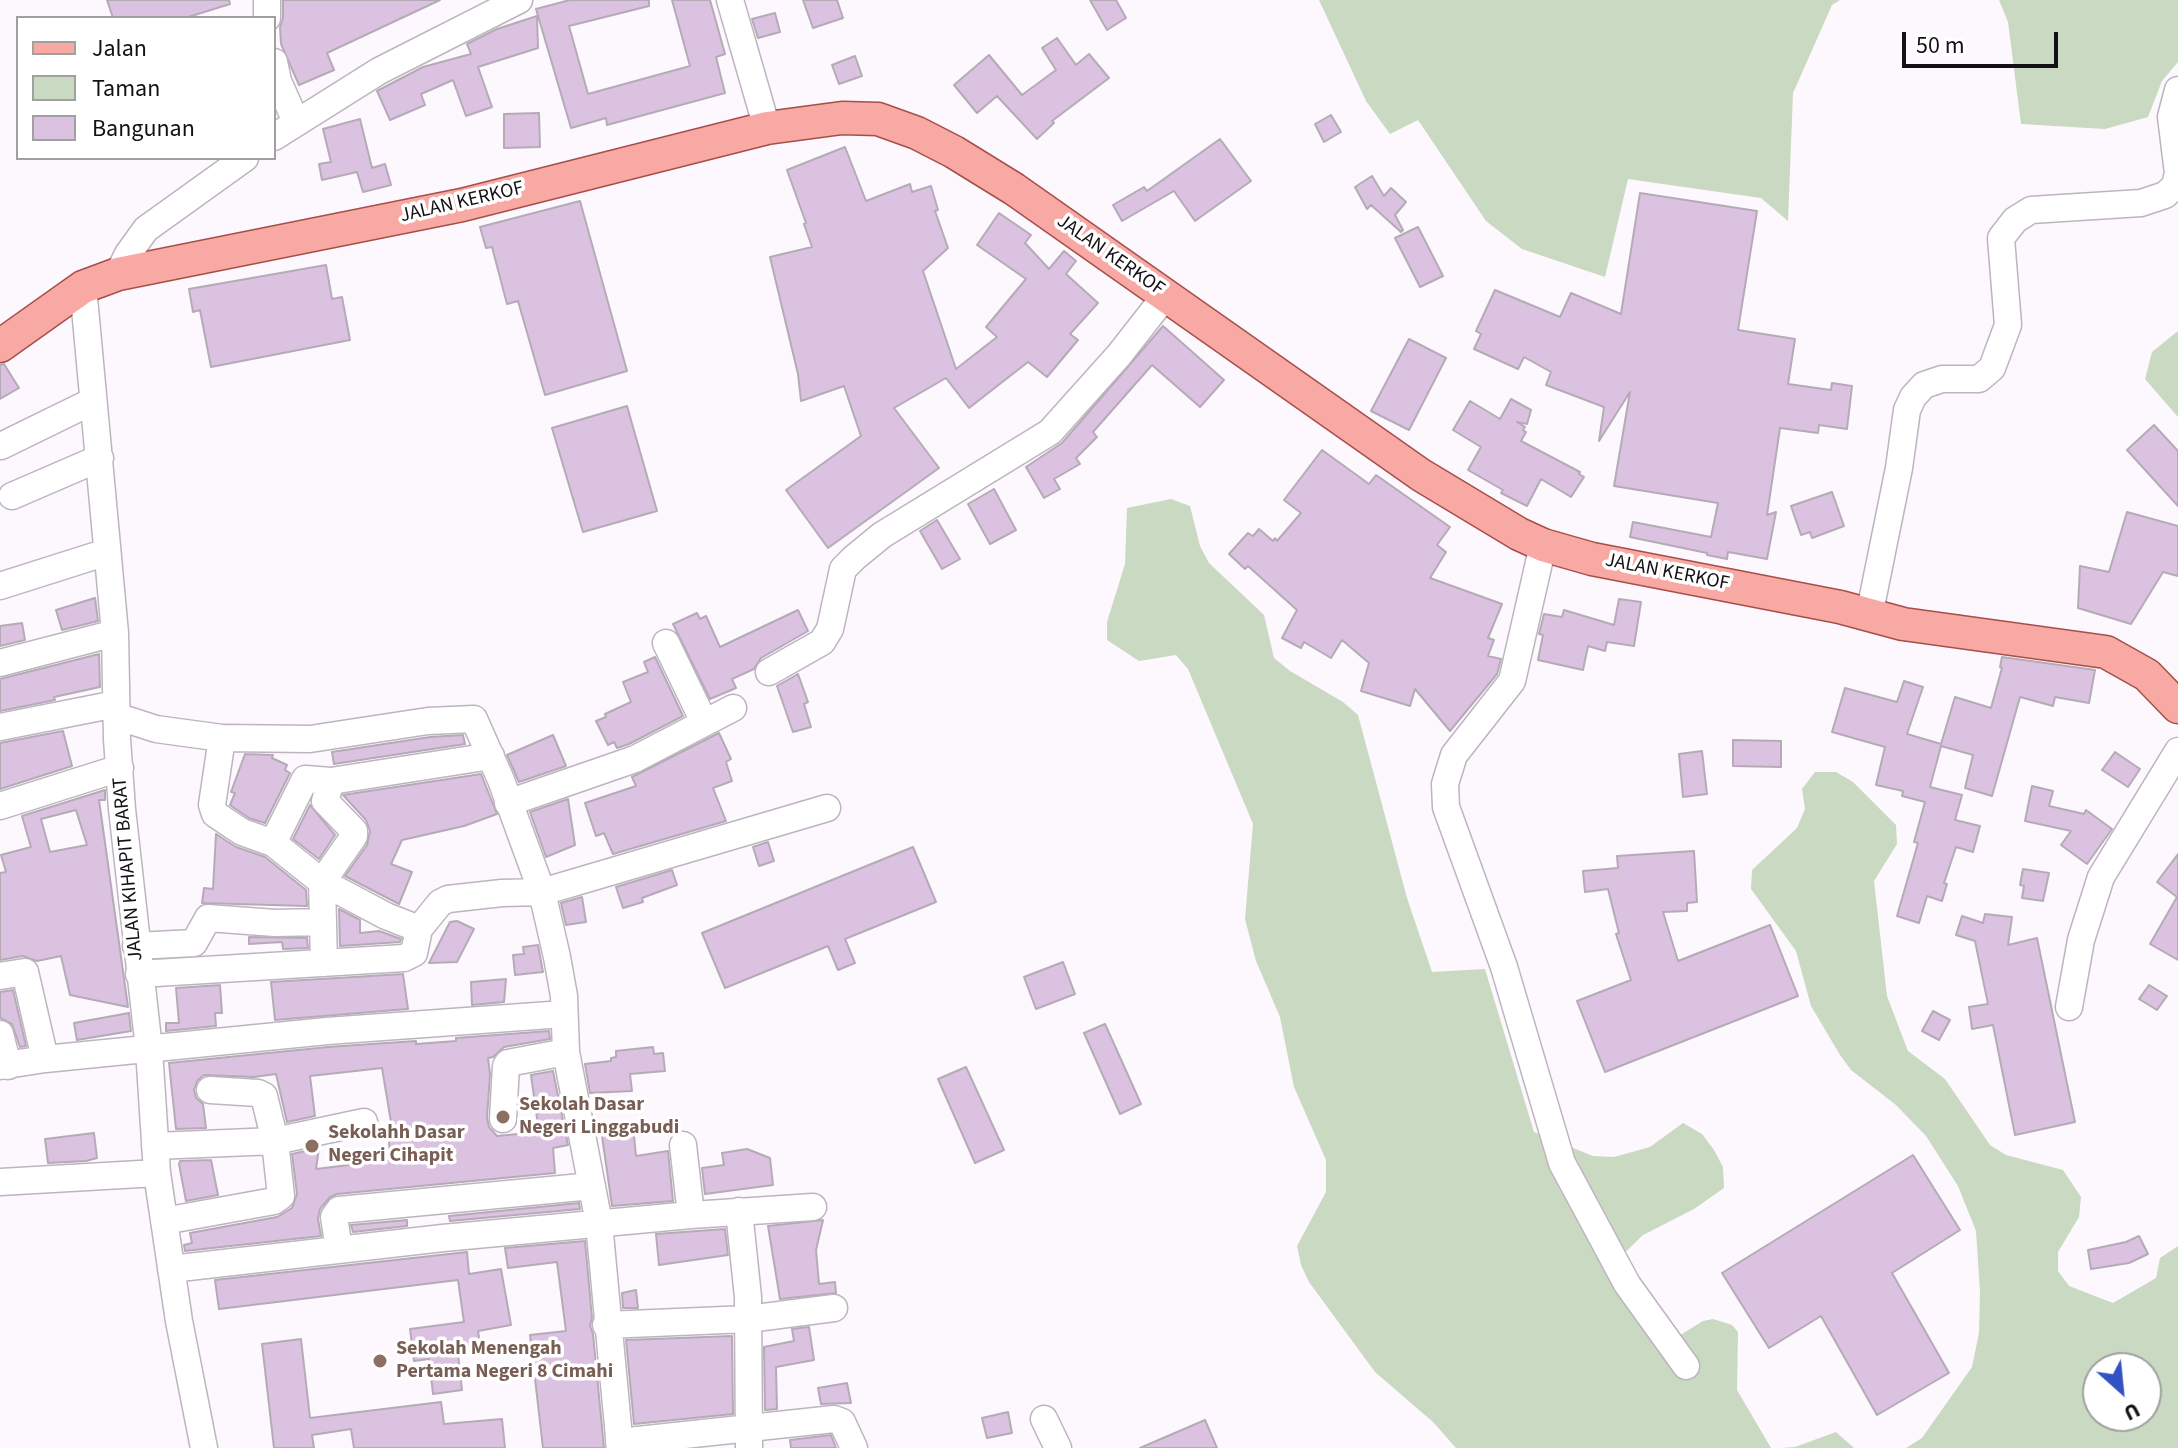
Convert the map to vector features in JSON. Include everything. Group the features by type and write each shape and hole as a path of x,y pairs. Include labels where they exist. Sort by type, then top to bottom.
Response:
{"main road":[{"name":"JALAN KERKOF","path":"0,346 83,287 118,274 462,205 767,128 842,118 878,119 917,133 1014,189 1421,475 1519,534 1543,545 1592,559 1840,607 1903,624 2106,652 2147,675 2178,707"}],"street":[{"path":"276,136 379,71 519,0"},
{"path":"730,0 767,128"},
{"path":"276,72 296,122"},
{"path":"1869,616 1899,468 1907,410 1913,397 1924,385 1942,379 1979,379 1992,368 2008,325 2001,238 2015,220 2031,210 2141,203 2165,195 2175,186 2178,173 2171,117 2178,90"},
{"path":"118,274 146,229 242,160"},
{"name":"JALAN KIHAPIT BARAT","path":"83,287 115,633 120,768 149,1049 157,1173 204,1448"},
{"path":"769,672 822,642 830,629 843,569 854,558 882,535 1050,432 1119,355 1166,295"},
{"path":"1,446 93,401"},
{"path":"12,496 100,458"},
{"path":"1543,545 1512,681 1454,755 1445,784 1446,807 1504,967 1562,1163 1627,1284 1686,1366"},
{"path":"0,586 107,552"},
{"path":"0,663 115,633"},
{"path":"666,643 704,722"},
{"path":"508,803 635,759 733,708"},
{"path":"0,727 116,710 156,729 222,738 310,739 428,721 474,719 542,892 564,996 566,1052 599,1223 619,1445 748,1439 839,1419 854,1448"},
{"path":"222,738 212,805 215,814 242,832 273,843 322,882 386,916 419,929"},
{"path":"310,739 325,801 353,827 354,836 322,882 324,963"},
{"path":"2069,1007 2081,940 2101,877 2178,751"},
{"path":"273,843 318,780 491,756"},
{"path":"0,806 120,768"},
{"path":"139,974 404,958 414,953 419,929 440,903 448,899 542,892 827,808"},
{"path":"136,946 194,943 208,918 275,923 322,922"},
{"path":"0,976 25,972 45,1059"},
{"path":"0,1034 4,1066 45,1059 327,1031 564,1014"},
{"path":"503,1119 508,1063 566,1052"},
{"path":"164,1221 274,1201 282,1192 275,1141 264,1096 210,1090"},
{"path":"155,1146 275,1141 364,1122"},
{"path":"683,1145 691,1215"},
{"path":"0,1182 157,1173"},
{"path":"339,1249 334,1217 339,1210 592,1186"},
{"path":"438,1201 443,1238"},
{"path":"171,1269 443,1238 813,1207"},
{"path":"739,1211 748,1319 748,1439"},
{"path":"606,1325 748,1319 834,1308"},
{"path":"1044,1419 1058,1448"}],"green space":[{"path":"1319,0 1840,0 1832,5 1793,93 1788,221 1761,198 1628,179 1605,277 1522,249 1486,221 1418,120 1390,134 1366,101"},
{"path":"1999,0 2178,0 2178,62 2162,81 2148,117 2105,129 2021,124 2008,22"},
{"path":"2178,331 2178,417 2145,379 2152,352"},
{"path":"1171,499 1190,506 1200,546 1209,563 1264,615 1274,658 1358,715 1407,898 1432,972 1485,969 1534,1132 1593,1156 1614,1157 1650,1147 1683,1123 1702,1134 1714,1150 1723,1167 1724,1188 1694,1209 1643,1235 1606,1271 1659,1348 1703,1321 1713,1319 1732,1325 1738,1332 1737,1390 1771,1448 1456,1448 1433,1422 1375,1372 1309,1282 1297,1246 1326,1192 1326,1160 1294,1087 1280,1017 1256,961 1245,919 1253,824 1188,669 1176,655 1139,661 1107,640 1107,622 1125,564 1127,508"},
{"path":"1815,772 1836,772 1853,782 1896,825 1897,844 1874,881 1887,996 1908,1051 1945,1079 1990,1145 2006,1155 2063,1170 2081,1197 2079,1217 2058,1252 2058,1271 2069,1286 2113,1303 2156,1278 2160,1258 2178,1246 2178,1448 1906,1448 1922,1438 1972,1367 1979,1333 1976,1231 1958,1186 1926,1136 1896,1105 1851,1070 1840,1055 1811,1006 1796,951 1751,889 1752,870 1797,828 1805,809 1802,789"},
{"path":"1836,1432 1854,1448 1781,1448 1795,1447"}],"building":[{"path":"107,0 229,0 230,4 191,16 112,16"},
{"path":"283,0 440,0 327,53 334,70 299,85 281,44"},
{"path":"570,0 649,0 649,6 569,26 588,94 690,66 672,0 710,0 725,54 716,57 725,93 607,125 606,118 571,128 536,9"},
{"path":"803,0 837,0 843,18 813,28"},
{"path":"1090,0 1116,0 1126,18 1107,30"},
{"path":"775,13 780,32 758,38 752,19"},
{"path":"537,16 538,48 478,67 492,107 466,116 453,80 421,94 425,105 390,120 377,91 423,67 471,54 467,44 497,29"},
{"path":"1057,38 1076,65 1089,54 1109,78 1052,121 1054,123 1037,139 997,96 977,113 954,85 989,55 1022,95 1056,70 1042,48"},
{"path":"855,56 862,76 839,84 832,65"},
{"path":"539,113 540,147 504,148 504,114"},
{"path":"1331,115 1341,132 1324,142 1315,124"},
{"path":"360,119 372,168 385,164 391,185 363,192 357,172 322,180 319,164 331,162 323,129"},
{"path":"1220,139 1251,181 1195,221 1174,191 1122,221 1113,205 1144,187 1147,191"},
{"path":"845,147 866,201 910,184 912,192 931,186 938,210 935,211 948,248 923,271 956,369 997,337 986,327 1026,279 977,245 999,213 1031,235 1025,243 1049,269 1064,251 1076,261 1066,274 1098,303 1070,334 1078,340 1047,377 1028,362 969,408 946,378 894,408 939,468 828,548 786,490 861,436 844,386 801,401 798,374 770,257 812,247 787,170"},
{"path":"1372,176 1384,196 1391,188 1406,202 1395,215 1403,230 1401,232 1371,205 1367,209 1355,187"},
{"path":"1640,193 1757,211 1738,330 1795,339 1788,384 1831,390 1832,383 1852,386 1847,429 1819,425 1818,433 1780,428 1767,515 1776,512 1767,559 1728,552 1727,559 1630,537 1633,522 1711,537 1718,503 1614,486 1630,392 1599,441 1604,407 1546,385 1551,372 1524,357 1518,369 1474,349 1481,334 1476,331 1495,290 1560,317 1571,293 1621,314"},
{"path":"580,201 627,371 545,395 518,301 507,304 492,247 486,248 480,227"},
{"path":"1418,227 1443,276 1420,287 1395,238"},
{"path":"326,265 332,299 342,297 350,340 211,367 200,310 193,312 189,289"},
{"path":"1163,326 1224,380 1200,407 1152,365 1093,432 1097,437 1076,458 1080,464 1054,479 1060,489 1044,498 1026,467 1062,443"},
{"path":"1409,339 1446,358 1409,430 1371,411"},
{"path":"4,364 19,388 0,399 0,365"},
{"path":"1511,399 1531,410 1527,424 1517,422 1525,427 1521,441 1584,477 1571,497 1541,479 1527,506 1501,493 1503,490 1468,470 1481,447 1453,430 1470,401 1500,419"},
{"path":"627,406 657,511 583,532 552,428"},
{"path":"2154,425 2178,451 2178,506 2127,450"},
{"path":"1322,450 1369,484 1376,475 1450,527 1437,545 1446,552 1430,578 1502,604 1488,638 1494,640 1488,656 1501,659 1497,674 1450,731 1415,689 1410,706 1361,691 1369,663 1342,640 1331,658 1304,642 1301,648 1282,638 1297,610 1248,566 1245,569 1229,554 1248,533 1253,536 1259,529 1277,541 1301,513 1284,500"},
{"path":"994,489 1016,530 990,544 968,504"},
{"path":"1832,492 1844,526 1812,538 1810,532 1801,535 1791,506"},
{"path":"2127,512 2178,526 2178,576 2163,572 2131,624 2078,608 2080,566 2109,572"},
{"path":"937,520 960,559 942,569 920,531"},
{"path":"95,598 98,621 62,630 56,610"},
{"path":"1619,599 1641,602 1634,646 1607,642 1605,651 1588,646 1583,670 1538,660 1544,614 1562,617 1564,610 1614,625"},
{"path":"798,610 808,631 761,658 754,669 732,679 736,688 710,699 673,624 697,613 700,619 706,616 720,647"},
{"path":"22,623 25,640 0,646 0,626"},
{"path":"99,654 100,687 0,711 0,679"},
{"path":"655,657 683,716 629,744 617,748 614,742 608,745 596,721 631,702 623,682 648,672 644,662"},
{"path":"2002,657 2095,670 2089,703 2055,697 2053,706 2020,697 1992,796 1965,788 1973,755 1941,746 1930,787 1962,795 1955,820 1980,826 1973,852 1956,847 1944,883 1947,884 1942,901 1927,896 1919,923 1897,916 1918,843 1914,842 1925,802 1902,796 1903,791 1876,785 1885,747 1832,732 1845,688 1897,702 1904,681 1923,687 1907,734 1941,744 1955,697 1991,708"},
{"path":"798,674 808,702 804,704 811,727 793,732 777,686"},
{"path":"63,731 72,766 0,789 0,743"},
{"path":"719,733 731,759 726,762 732,781 713,788 726,821 613,854 604,833 596,836 585,803 636,786 632,777"},
{"path":"463,735 465,744 334,764 332,752"},
{"path":"553,735 566,766 519,782 507,755"},
{"path":"1733,740 1781,741 1781,767 1733,766"},
{"path":"1702,751 1707,794 1683,797 1679,754"},
{"path":"2115,752 2140,769 2128,787 2102,770"},
{"path":"245,754 273,755 272,758 287,765 285,770 290,773 265,823 249,818 230,805 235,793 231,792"},
{"path":"481,774 497,814 464,826 402,840 391,864 412,872 399,904 345,876 367,845 370,831 366,820 343,795"},
{"path":"2032,786 2053,791 2049,806 2084,814 2086,810 2112,829 2087,864 2061,845 2071,831 2025,821"},
{"path":"105,790 105,800 99,800 128,1007 70,995 61,956 37,961 23,956 0,960 0,873 6,872 1,855 31,847 22,816","holes":["76,810 87,845 50,852 41,819"]},
{"path":"568,799 575,845 546,857 530,812"},
{"path":"310,805 335,835 319,859 293,839"},
{"path":"216,834 236,847 265,857 306,890 307,906 202,903 204,888 213,889"},
{"path":"768,842 774,861 759,866 753,847"},
{"path":"913,847 936,902 845,939 855,963 838,970 828,946 725,988 702,933"},
{"path":"1694,851 1697,902 1687,903 1687,911 1663,912 1678,961 1770,925 1798,996 1605,1072 1577,1001 1631,980 1616,934 1619,933 1608,889 1585,892 1583,871 1618,868 1617,856"},
{"path":"2178,854 2178,960 2150,944 2177,897 2157,882"},
{"path":"2023,869 2049,873 2043,901 2022,898 2024,886 2020,885"},
{"path":"672,870 677,885 623,908 616,887"},
{"path":"582,897 586,922 566,925 561,903"},
{"path":"339,909 360,920 360,933 379,931 401,939 400,942 340,946"},
{"path":"1985,914 2012,917 2008,945 2037,938 2075,1122 2015,1135 1993,1025 1972,1029 1969,1007 1988,1004 1975,941 1956,935 1962,916 1983,923"},
{"path":"457,921 474,929 457,962 429,963 450,922"},
{"path":"249,937 307,938 308,948 283,949 282,942 249,944"},
{"path":"538,945 543,972 515,975 513,955 524,954 523,947"},
{"path":"1063,962 1075,994 1036,1009 1024,977"},
{"path":"403,974 408,1009 275,1020 271,982"},
{"path":"506,979 504,1002 472,1005 471,982"},
{"path":"220,985 222,1013 215,1013 216,1026 166,1031 166,1023 179,1023 176,988"},
{"path":"2149,985 2167,996 2157,1010 2139,999"},
{"path":"13,990 26,1046 20,1047 12,1024 0,1018 0,992"},
{"path":"1933,1011 1950,1020 1939,1040 1922,1031"},
{"path":"129,1013 131,1031 77,1040 74,1023"},
{"path":"1105,1024 1141,1104 1120,1114 1084,1033"},
{"path":"549,1031 550,1039 504,1047 488,1058 487,1118 489,1127 497,1136 539,1132 531,1075 553,1071 568,1145 553,1148 555,1173 337,1194 320,1209 321,1236 185,1251 184,1245 192,1243 190,1233 277,1217 292,1208 297,1194 292,1154 319,1148 316,1169 390,1160 389,1141 394,1140 382,1068 310,1076 315,1116 287,1122 276,1074 254,1077 204,1075 197,1081 194,1090 196,1098 203,1104 206,1128 176,1129 169,1063 328,1047 416,1041 416,1044"},
{"path":"653,1047 654,1054 663,1053 665,1071 630,1074 632,1091 590,1093 585,1064 611,1061 616,1057 616,1051"},
{"path":"966,1067 1004,1150 975,1163 938,1079"},
{"path":"633,1125 636,1156 668,1151 673,1201 612,1206 601,1129"},
{"path":"94,1133 97,1158 48,1163 45,1139"},
{"path":"747,1149 770,1158 773,1185 705,1194 702,1168 724,1165 722,1153"},
{"path":"1913,1155 1960,1230 1892,1273 1949,1373 1877,1415 1821,1316 1769,1348 1722,1273"},
{"path":"211,1160 218,1195 186,1201 180,1161"},
{"path":"579,1203 580,1209 450,1221 449,1216"},
{"path":"407,1220 407,1226 353,1232 351,1225"},
{"path":"823,1220 816,1250 819,1284 835,1282 836,1293 780,1299 768,1226"},
{"path":"725,1229 728,1255 659,1265 656,1234"},
{"path":"2139,1236 2148,1254 2129,1263 2091,1269 2088,1250"},
{"path":"585,1241 592,1318 590,1326 604,1448 543,1448 530,1335 566,1331 557,1262 508,1268 505,1248"},
{"path":"467,1252 469,1274 501,1269 511,1325 478,1331 481,1351 458,1354 462,1390 433,1394 429,1359 414,1361 410,1329 464,1322 458,1280 219,1309 215,1280"},
{"path":"636,1290 638,1308 623,1308 622,1293"},
{"path":"809,1327 814,1360 776,1367 777,1409 765,1410 764,1347 794,1341 792,1329"},
{"path":"732,1336 733,1414 634,1424 626,1340"},
{"path":"301,1339 310,1418 441,1402 444,1424 502,1419 505,1448 354,1448 351,1429 312,1435 314,1448 274,1448 262,1344"},
{"path":"847,1383 851,1403 821,1404 818,1388"},
{"path":"1008,1412 1012,1433 987,1438 982,1418"},
{"path":"1205,1420 1217,1448 1140,1448"},
{"path":"831,1435 836,1448 791,1448 790,1440"}],"place":[{"name":"Sekolah Dasar Negeri Linggabudi","path":"503,1117"},
{"name":"Sekolahh Dasar Negeri Cihapit","path":"312,1146"},
{"name":"Sekolah Menengah Pertama Negeri 8 Cimahi","path":"380,1361"}]}
